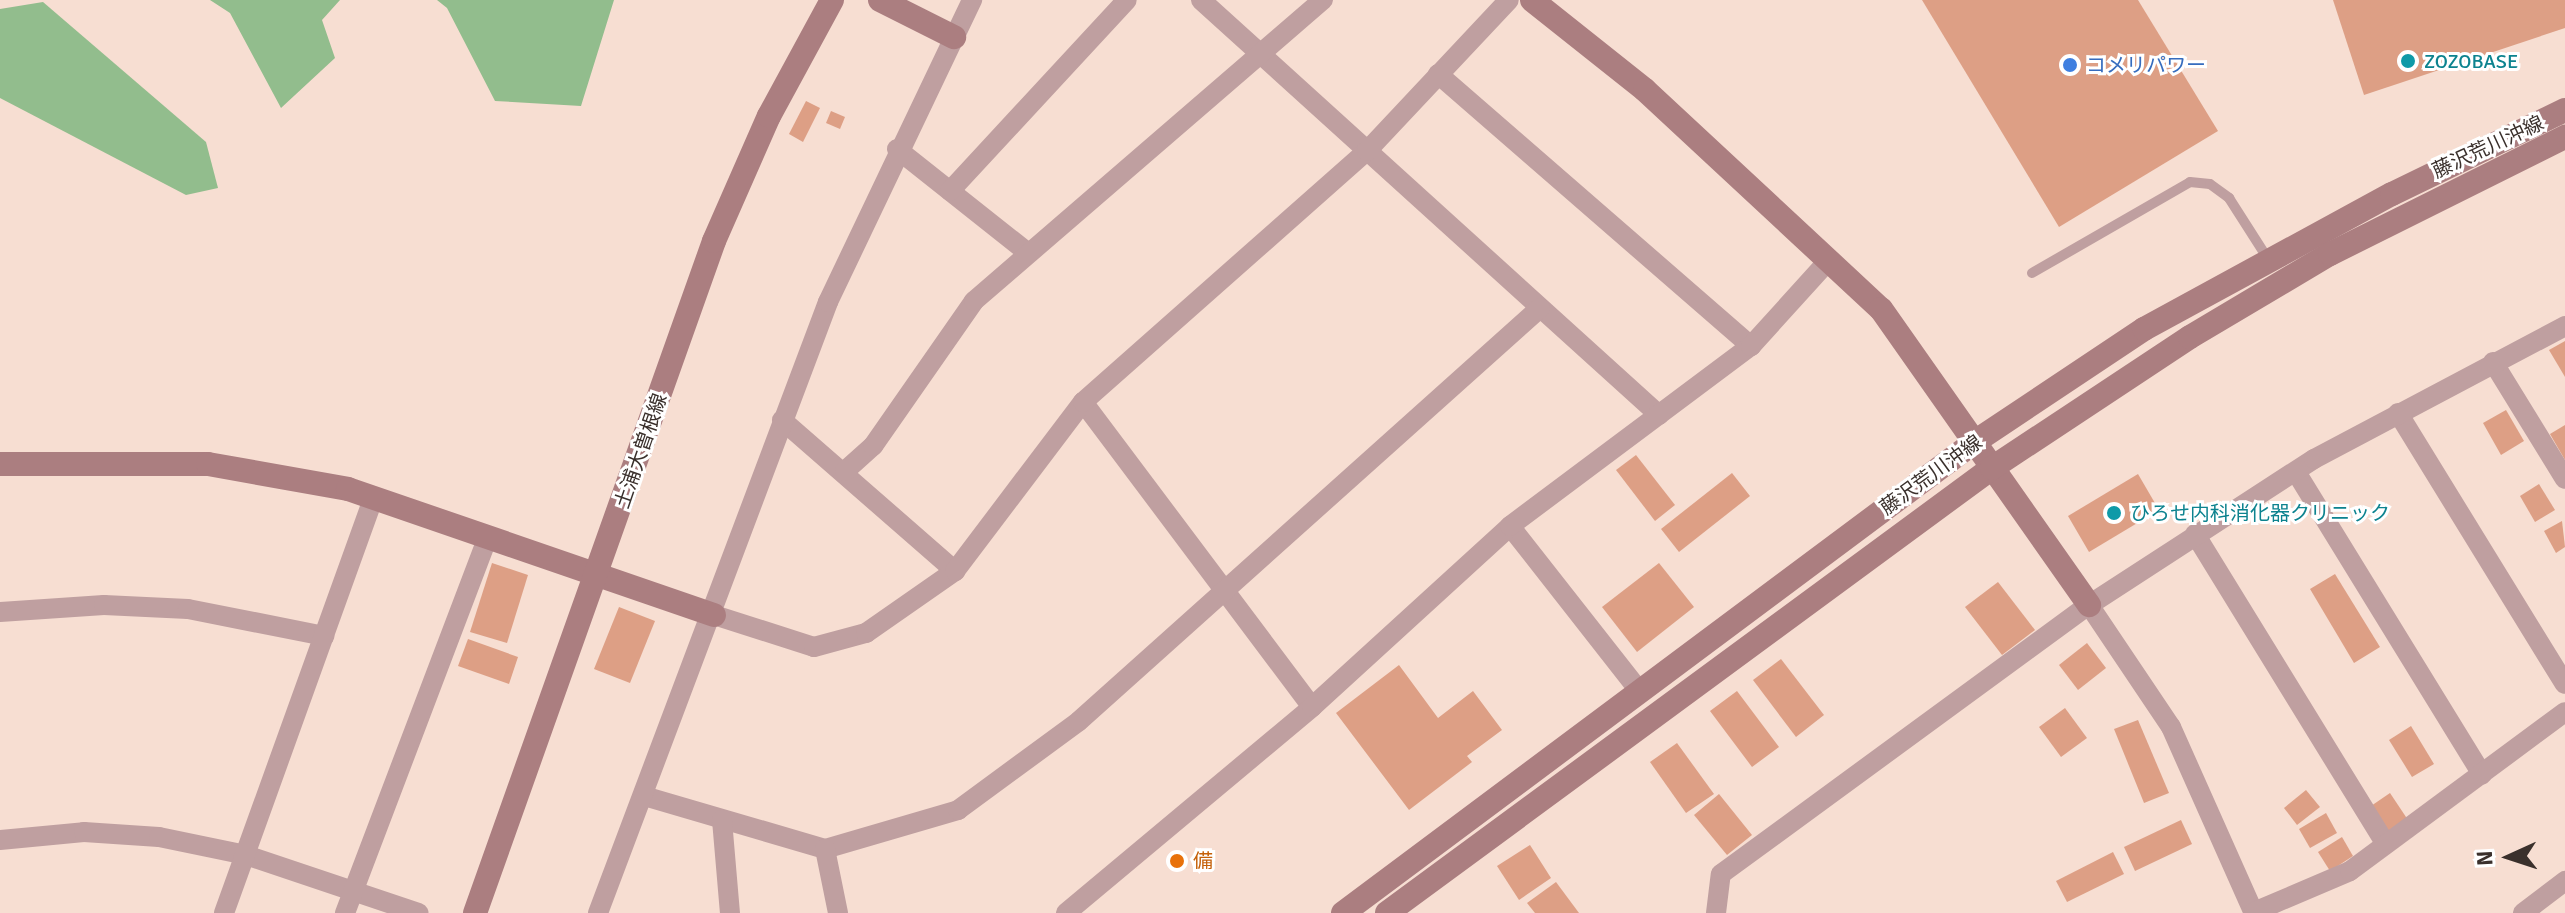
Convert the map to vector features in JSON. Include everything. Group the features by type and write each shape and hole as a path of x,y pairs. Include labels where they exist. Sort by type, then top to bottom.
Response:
{"main road":[{"name":"土浦大曽根線","path":"475,913 714,241 769,116 832,0"},
{"path":"880,0 954,37"},
{"path":"1532,0 1645,90 1881,309 2089,605"},
{"name":"藤沢荒川沖線","path":"1343,913 1973,443 2144,329 2268,259 2565,110"},
{"name":"藤沢荒川沖線","path":"1387,913 1992,468 2190,337 2317,262 2565,137"},
{"path":"0,464 208,464 374,497 714,615"}],"street":[{"path":"598,913 714,615 782,420 897,149 972,0"},
{"path":"950,191 1127,0"},
{"path":"1201,0 1659,415"},
{"path":"845,471 873,446 974,301 1258,52 1323,0"},
{"path":"714,615 814,647 866,633 955,571 1083,402 1367,151 1509,0"},
{"path":"1438,74 1751,346"},
{"path":"897,149 1027,252"},
{"path":"1066,913 1312,707 1510,526 1751,346 1828,261"},
{"path":"644,796 825,849 958,810 1079,721 1540,308"},
{"path":"1716,913 1721,874 2089,605 2195,534 2296,472 2398,413 2565,326"},
{"path":"2493,362 2565,479"},
{"path":"1083,402 1312,707"},
{"path":"2398,413 2565,684"},
{"path":"782,420 845,471 955,571"},
{"path":"2296,472 2482,774"},
{"path":"224,913 374,497"},
{"path":"1510,526 1640,692"},
{"path":"2195,534 2386,844"},
{"path":"345,913 488,536"},
{"path":"0,612 104,605 188,609 324,636"},
{"path":"2089,605 2171,727 2254,913 2350,871 2565,712"},
{"path":"722,820 730,913"},
{"path":"0,840 84,832 159,837 246,855 418,913"},
{"path":"825,849 838,913"},
{"path":"2523,913 2565,881"}],"lane":[{"path":"2032,273 2190,182 2210,184 2229,198 2268,259"}],"green space":[{"path":"210,0 340,0 322,20 335,58 281,108 230,13"},
{"path":"437,0 614,0 581,106 495,101 447,8"},
{"path":"43,2 206,142 218,188 186,195 0,98 0,9"}],"building":[{"name":"コメリパワー","path":"1922,0 2138,0 2218,131 2059,227"},
{"name":"ZOZOBASE","path":"2333,0 2565,0 2565,28 2364,95"},
{"path":"806,101 820,108 803,142 789,134"},
{"path":"831,111 845,117 840,129 826,123"},
{"path":"2565,341 2565,377 2549,350"},
{"path":"2506,410 2524,441 2501,455 2483,423"},
{"path":"2565,425 2565,460 2550,434"},
{"path":"1636,455 1675,505 1655,521 1616,470"},
{"path":"1732,473 1750,496 1679,552 1661,529"},
{"name":"ひろせ内科消化器クリニック","path":"2138,474 2159,510 2089,552 2068,516"},
{"path":"2539,484 2555,510 2535,522 2520,496"},
{"path":"2562,521 2565,547 2556,553 2544,531"},
{"path":"492,563 528,575 507,643 470,632"},
{"path":"1659,563 1694,607 1637,652 1602,607"},
{"path":"2335,574 2380,647 2354,663 2310,589"},
{"path":"1998,582 2035,630 2002,655 1965,607"},
{"path":"619,607 655,621 630,683 594,669"},
{"path":"468,639 518,657 509,684 458,666"},
{"path":"2087,643 2106,668 2078,690 2059,665"},
{"path":"1781,659 1824,715 1796,737 1753,680"},
{"path":"1399,665 1438,718 1473,691 1502,730 1467,756 1472,762 1409,810 1336,713"},
{"path":"1737,691 1779,747 1752,767 1710,711"},
{"path":"2065,708 2087,738 2061,757 2039,727"},
{"path":"2138,720 2169,793 2144,803 2114,729"},
{"path":"2411,726 2434,764 2412,777 2389,740"},
{"path":"1677,743 1714,794 1686,813 1650,762"},
{"path":"2306,790 2320,807 2297,825 2284,808"},
{"path":"2390,793 2408,820 2389,833 2371,806"},
{"path":"1719,794 1752,835 1727,855 1694,815"},
{"path":"2326,813 2337,833 2310,848 2299,829"},
{"path":"2181,820 2192,844 2135,871 2124,847"},
{"path":"2342,837 2353,856 2330,871 2318,852"},
{"path":"1530,845 1551,878 1519,900 1497,866"},
{"path":"2113,852 2124,874 2067,902 2056,881"},
{"path":"1556,882 1579,913 1535,913 1527,903"}],"place":[{"name":"ZOZOBASE","path":"2408,61"},
{"name":"コメリパワー","path":"2070,65"},
{"name":"ひろせ内科消化器クリニック","path":"2114,513"},
{"name":"備","path":"1177,861"}]}
